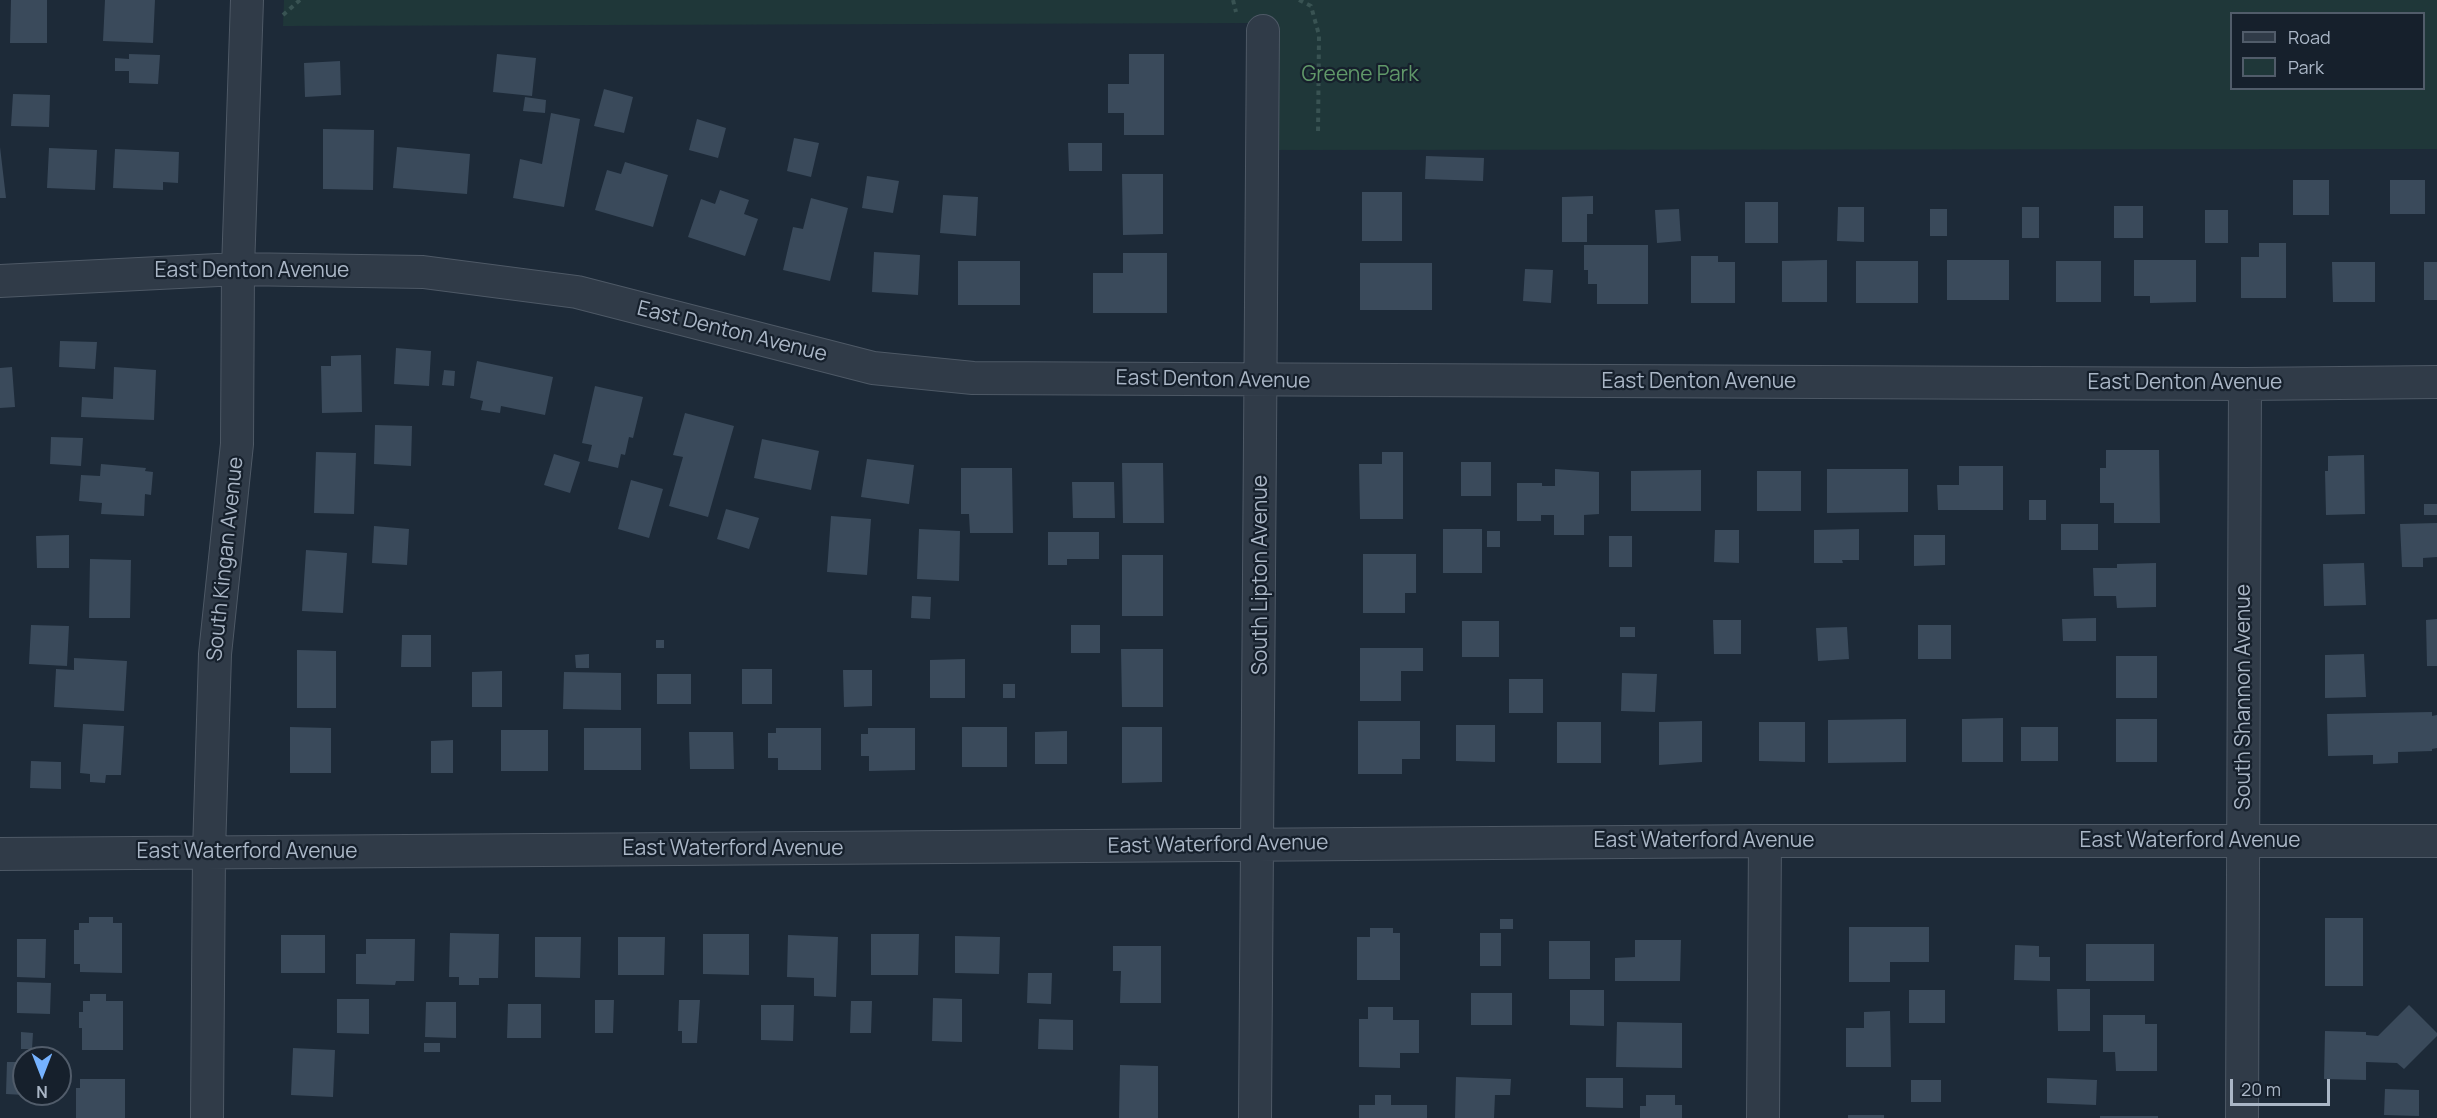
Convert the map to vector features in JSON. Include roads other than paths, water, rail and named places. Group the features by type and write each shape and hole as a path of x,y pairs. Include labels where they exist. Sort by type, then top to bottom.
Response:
{"street":[{"name":"South Kingan Avenue","path":"207,1118 209,852 215,654 237,444 238,268 247,0"},
{"name":"South Lipton Avenue","path":"1255,1118 1259,844 1263,31"},
{"name":"East Denton Avenue","path":"0,281 238,268 423,272 577,292 873,368 973,378 2245,384 2437,382"},
{"name":"South Shannon Avenue","path":"2242,1118 2245,384"},
{"name":"East Waterford Avenue","path":"0,854 1765,841 2437,842"},
{"path":"1763,1118 1765,841"}],"park label":[{"name":"Greene Park","path":"1360,75"}]}
